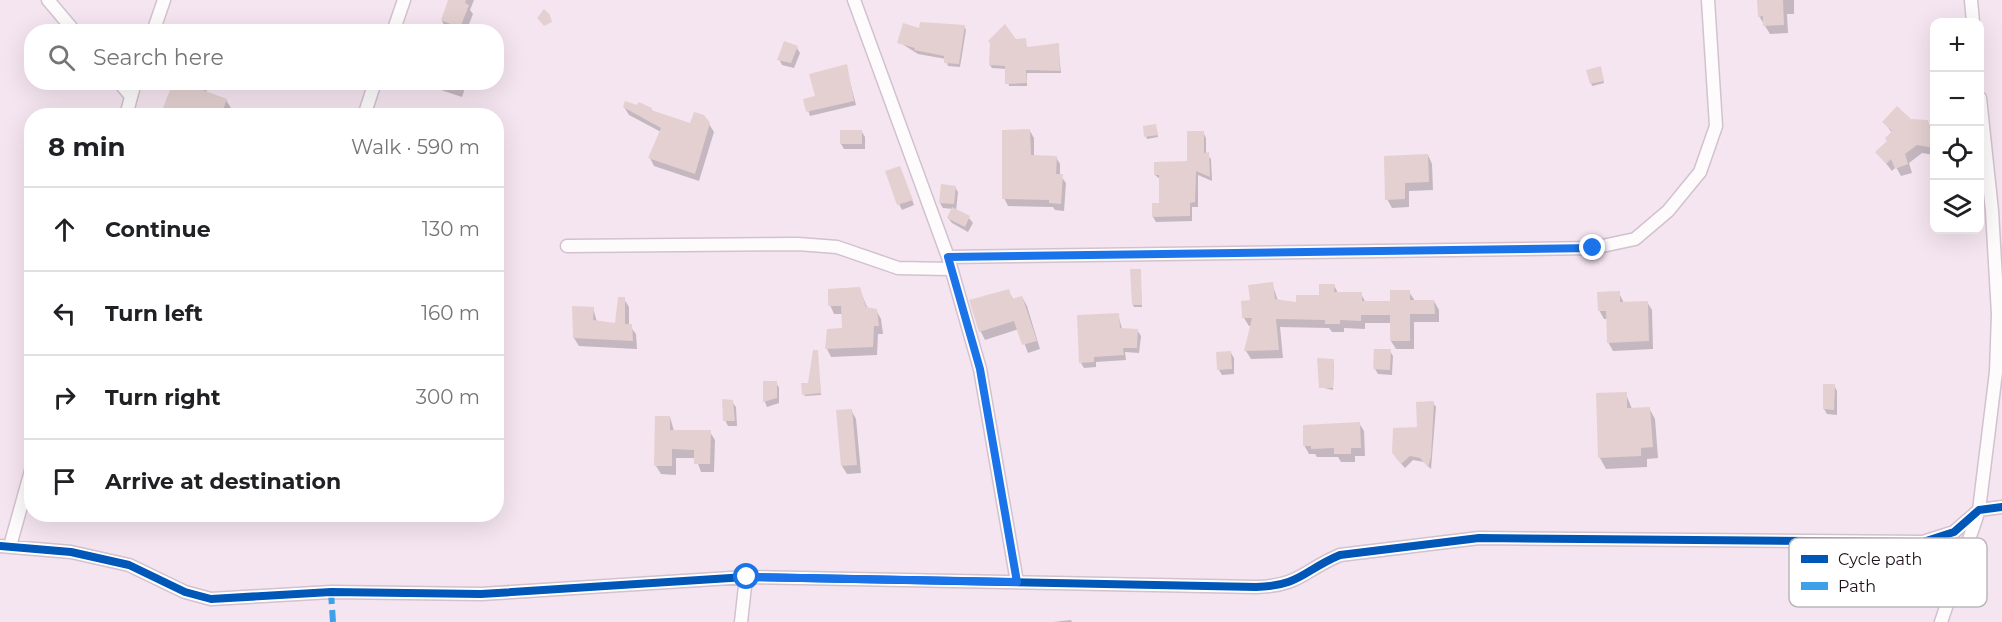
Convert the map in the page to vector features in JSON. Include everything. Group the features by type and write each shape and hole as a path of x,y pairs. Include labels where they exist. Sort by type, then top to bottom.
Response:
{"street":[{"path":"48,0 68,24"},
{"path":"156,24 164,0"},
{"path":"396,24 404,0"},
{"path":"854,0 949,263 980,369 1017,582"},
{"path":"567,246 798,244 837,248 897,268 949,263 1593,248 1635,239 1668,211 1700,172 1716,126 1708,0"},
{"path":"1971,0 1973,18"},
{"path":"126,90 131,96"},
{"path":"128,108 133,90"},
{"path":"367,108 372,90"},
{"path":"1970,538 1979,510 1996,372 1998,314 1992,211 1983,126"},
{"path":"24,490 5,546 72,552 129,565 184,592 211,599 331,592 481,594 747,577 1279,587 1305,576 1323,562 1340,555 1479,538 1789,541"},
{"path":"1935,538 1954,532 1979,510 2002,507"},
{"path":"741,622 747,577"},
{"path":"1941,622 1946,607"}],"building":[{"path":"448,0 466,0 465,3 469,5 462,24 450,24 441,20"},
{"path":"1757,0 1783,0 1784,25 1763,26 1763,16 1758,17"},
{"path":"544,9 550,15 552,22 544,26 537,18"},
{"path":"920,22 965,25 959,64 944,63 944,56 914,50 915,48 897,43 903,23 919,28"},
{"path":"1005,24 1016,39 1026,38 1027,47 1059,43 1060,71 1026,70 1027,83 1005,84 1005,66 989,65 990,43 988,41"},
{"path":"784,41 798,46 791,63 777,60"},
{"path":"847,64 854,101 806,112 803,99 815,96 809,74"},
{"path":"1601,66 1604,81 1590,84 1586,70"},
{"path":"170,90 203,90 227,99 224,108 163,108"},
{"path":"625,101 637,105 639,102 652,108 651,110 690,123 694,112 704,115 710,123 695,174 648,158 661,128 623,107"},
{"path":"1897,106 1911,119 1928,120 1930,147 1917,145 1905,154 1908,164 1895,169 1891,159 1886,164 1875,152 1887,141 1885,138 1892,131 1882,122"},
{"path":"1156,124 1158,135 1144,137 1143,126"},
{"path":"1030,129 1031,155 1057,156 1056,174 1063,174 1061,204 1049,203 1049,200 1002,199 1002,130"},
{"path":"840,130 862,130 862,144 840,144"},
{"path":"1187,131 1204,131 1204,153 1209,152 1210,177 1196,171 1195,202 1190,203 1190,216 1152,217 1152,203 1159,203 1159,175 1154,175 1154,162 1187,161"},
{"path":"1428,154 1429,182 1405,183 1405,199 1385,200 1384,156"},
{"path":"900,166 913,200 897,205 885,171"},
{"path":"941,184 956,186 954,204 939,203"},
{"path":"952,207 970,216 965,227 947,218"},
{"path":"1130,269 1141,269 1142,305 1132,305"},
{"path":"1273,282 1275,299 1296,302 1296,295 1319,295 1319,284 1335,284 1334,292 1362,292 1362,301 1390,301 1390,290 1410,290 1410,300 1434,300 1435,314 1410,314 1410,341 1390,341 1390,315 1361,315 1361,321 1340,320 1340,324 1325,324 1325,320 1276,319 1279,350 1244,351 1252,318 1242,318 1241,301 1250,300 1248,285"},
{"path":"860,287 866,307 877,309 879,326 874,326 873,347 825,349 827,329 842,328 841,306 828,306 828,289"},
{"path":"1009,289 1012,299 1022,296 1037,341 1022,345 1014,321 979,332 969,300"},
{"path":"1620,291 1620,302 1648,301 1649,341 1607,343 1606,311 1598,311 1597,292"},
{"path":"618,297 625,297 625,324 632,324 633,341 573,338 572,306 594,307 593,320 615,323"},
{"path":"1119,313 1120,328 1138,329 1137,348 1123,348 1124,355 1094,357 1094,362 1079,363 1077,315"},
{"path":"1374,349 1391,349 1390,370 1373,369"},
{"path":"813,350 818,350 821,393 802,395 801,383 808,383"},
{"path":"1231,351 1232,369 1217,370 1216,352"},
{"path":"1317,358 1334,359 1333,388 1319,388"},
{"path":"763,381 777,381 777,398 763,402"},
{"path":"1823,384 1835,384 1834,410 1823,409"},
{"path":"1627,392 1627,408 1650,407 1653,447 1641,448 1641,456 1598,458 1596,393"},
{"path":"722,399 733,400 735,421 723,421"},
{"path":"1434,401 1431,457 1428,467 1420,458 1410,456 1401,464 1392,453 1393,428 1417,427 1416,402"},
{"path":"852,409 857,465 841,466 836,410"},
{"path":"655,416 670,416 670,430 711,430 710,464 694,464 694,450 672,449 672,466 654,466"},
{"path":"1360,422 1361,448 1351,448 1351,454 1334,454 1334,448 1311,449 1311,446 1303,446 1303,425"}],"marked path":[{"path":"331,592 333,622"}],"cycle path":[{"path":"1935,538 1954,532 1979,510 2002,507"},
{"path":"0,546 71,552 129,565 185,592 211,599 331,592 481,594 746,577 1256,587 1283,584 1340,555 1479,538 1789,541"}],"route":[{"path":"747,577 1017,582 980,369 948,257 1593,248"}]}
